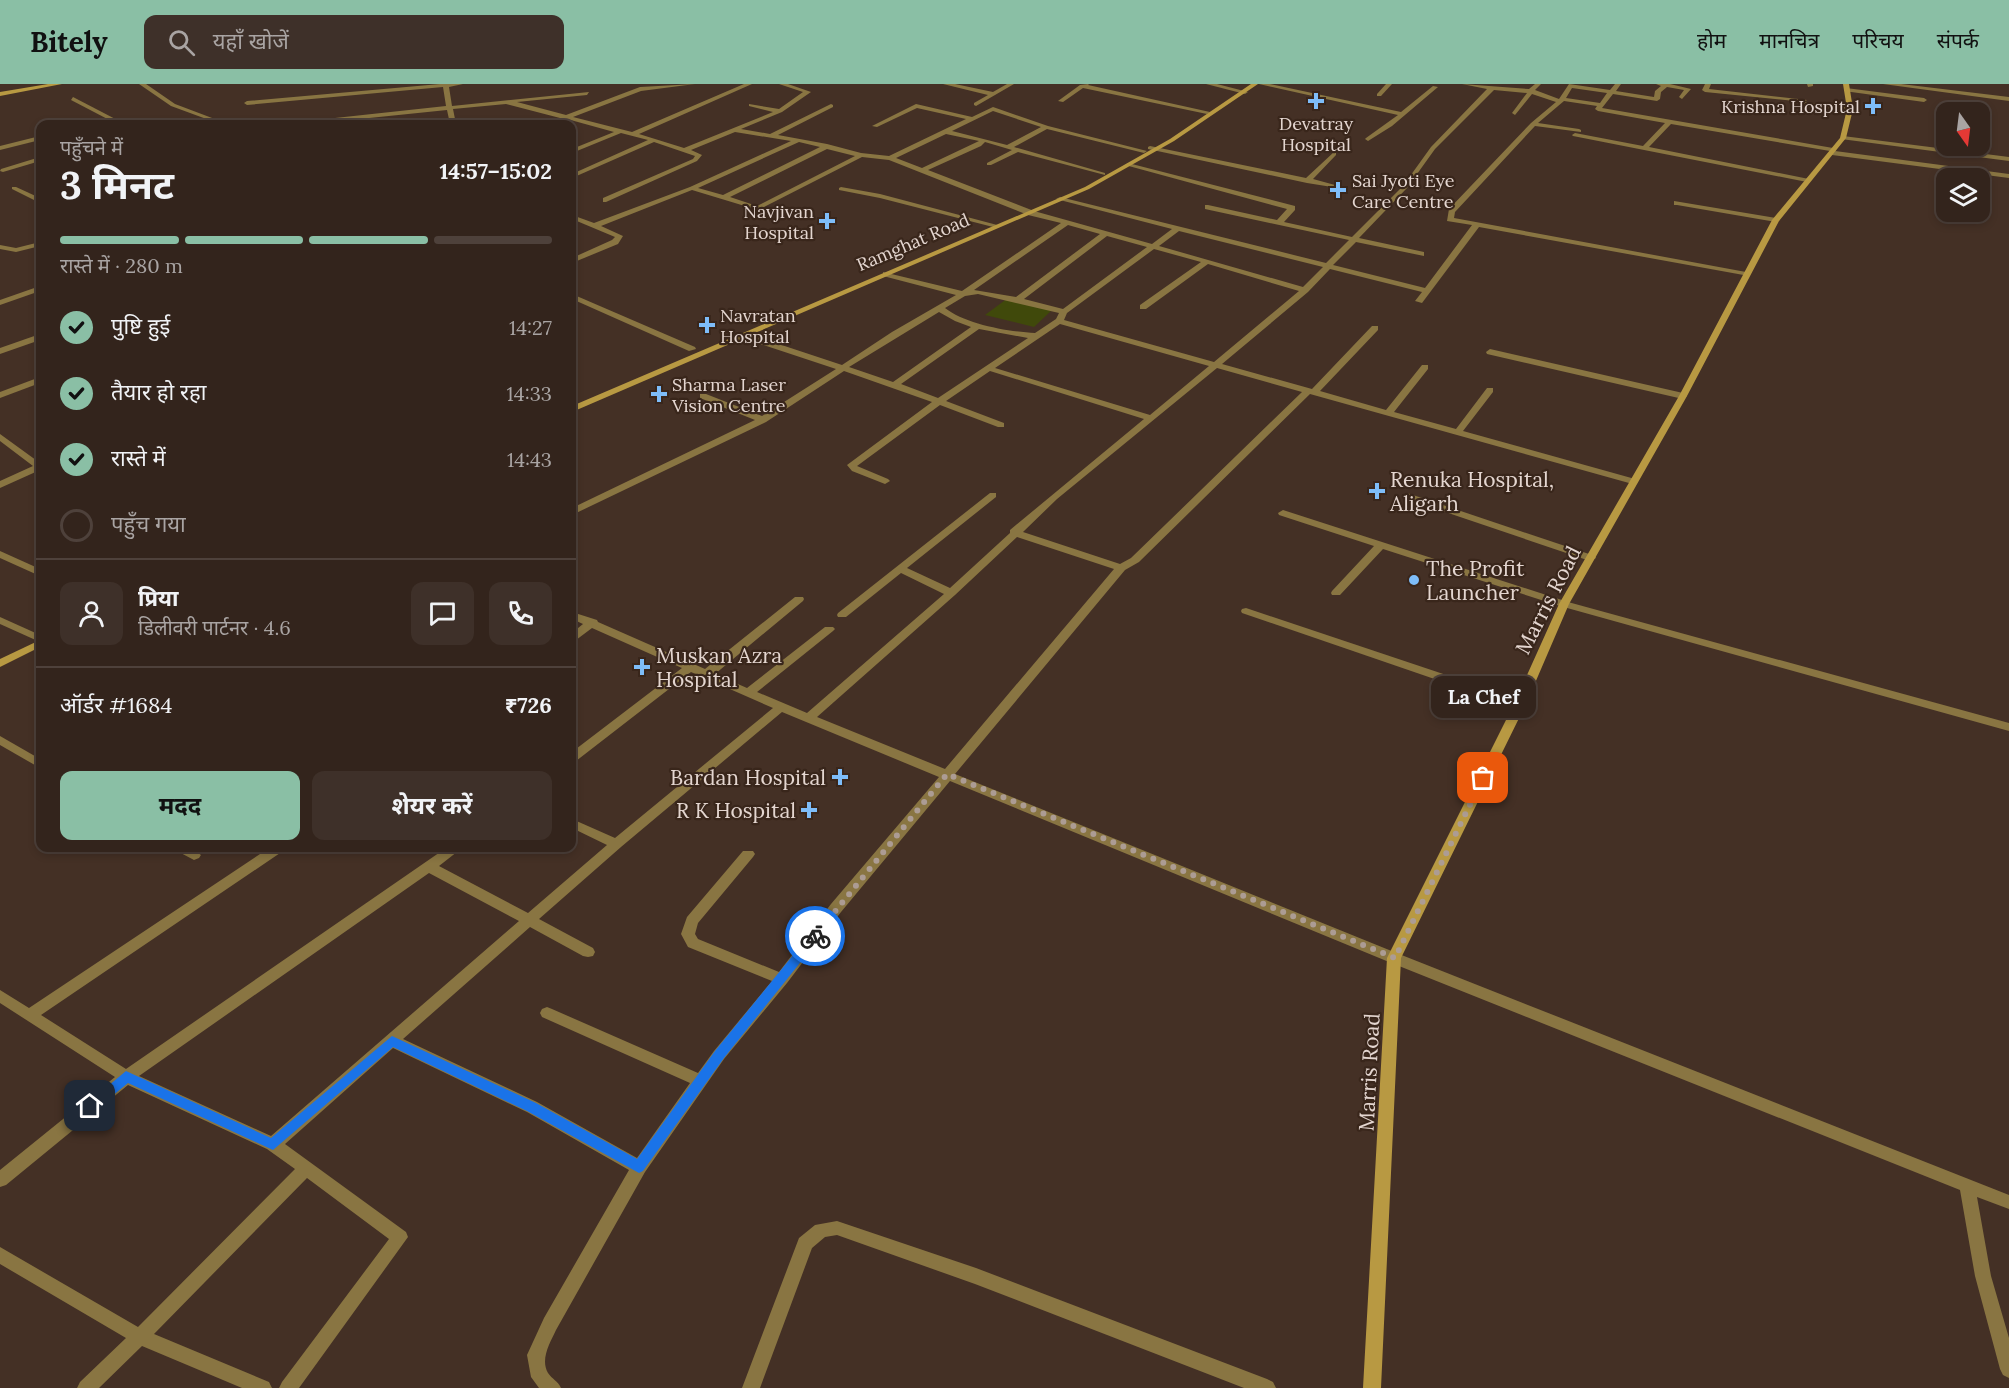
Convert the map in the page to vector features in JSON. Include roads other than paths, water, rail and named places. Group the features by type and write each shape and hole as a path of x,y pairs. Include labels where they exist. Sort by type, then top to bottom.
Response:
{"main road":[{"path":"0,94 59,84"},
{"name":"Ramghat Road","path":"576,398 1060,199 1128,165 1242,88 1255,84"},
{"name":"Marris Road","path":"1372,1388 1395,958 1520,704 1564,604 1683,396 1776,220 1843,138 1850,109 1846,87"},
{"name":"Ramghat Road","path":"1029,211 1150,150 1242,88"},
{"name":"Ramghat Road","path":"576,407 886,274 993,225"},
{"path":"0,663 36,645"},
{"path":"0,672 36,655"}],"street":[{"path":"142,84 173,105 214,120"},
{"path":"248,103 460,84"},
{"path":"559,120 640,89 692,84"},
{"path":"631,135 749,84"},
{"path":"685,150 780,111 808,93 782,84"},
{"path":"946,84 994,94"},
{"path":"976,104 1011,84"},
{"path":"1209,84 1242,88"},
{"path":"1262,84 1400,114"},
{"path":"1379,95 1389,84"},
{"path":"1468,84 1531,91 1561,100 1601,105"},
{"path":"1515,112 1538,84"},
{"path":"1618,84 1598,109 1833,151 2009,176"},
{"path":"1658,84 1688,89 1682,97"},
{"path":"1725,84 1710,84 1706,90 1850,109"},
{"path":"1886,84 2009,99"},
{"path":"445,85 452,120"},
{"path":"1061,101 1084,85 1207,112"},
{"path":"1666,85 1658,91 1657,99 1571,85 1561,100 1533,124 1452,211 1450,219 1746,274"},
{"path":"1368,139 1390,126 1400,114 1435,87"},
{"path":"1846,87 1924,100"},
{"path":"809,718 951,593 1014,532 1305,290 1405,187 1433,148 1492,88"},
{"path":"336,120 587,93 540,110"},
{"path":"73,99 114,120"},
{"path":"508,102 572,120"},
{"path":"751,105 780,111"},
{"path":"771,136 831,106"},
{"path":"875,126 916,106 974,119"},
{"path":"890,158 993,109 1046,127 1150,150 1332,185"},
{"path":"576,121 654,140 699,155 699,158 606,200"},
{"path":"1644,148 1670,121"},
{"path":"1533,124 1807,180"},
{"path":"1008,147 1046,127"},
{"path":"734,130 798,140 861,155 890,158 1065,224 1207,261 1305,290"},
{"path":"576,149 619,132"},
{"path":"947,132 984,140 1102,174"},
{"path":"1843,138 2009,159"},
{"path":"0,148 36,139"},
{"path":"576,175 654,140"},
{"path":"594,226 692,188 798,140"},
{"path":"921,171 980,145 984,140"},
{"path":"723,198 827,146"},
{"path":"989,164 1017,150"},
{"path":"1307,180 1334,154"},
{"path":"692,188 758,208 861,155"},
{"path":"1,169 36,160"},
{"path":"1128,165 1292,208 1279,224"},
{"path":"14,188 36,199"},
{"path":"841,189 880,196 993,225"},
{"path":"1060,199 1427,291"},
{"path":"1677,203 1776,220"},
{"path":"1208,207 1420,254"},
{"path":"576,219 619,236 618,239 576,259"},
{"path":"576,510 763,420 963,294 1065,224"},
{"path":"1419,301 1476,225"},
{"path":"885,481 855,469 852,465 940,401 991,369 1037,336 1178,228"},
{"path":"1018,300 1105,234"},
{"path":"0,247 16,250 36,245"},
{"path":"1143,307 1207,261"},
{"path":"886,274 963,294 978,292 1018,300 1062,317 1215,365 1632,482"},
{"path":"0,303 36,290"},
{"path":"576,298 692,349"},
{"path":"939,308 979,325 1024,336 1037,336"},
{"path":"894,385 979,325"},
{"path":"542,1384 536,1355 550,1324 639,1167 700,1081 836,908 1121,568 1135,560 1375,328"},
{"path":"742,335 894,385 1001,425"},
{"path":"0,351 36,338"},
{"path":"1490,352 1683,396"},
{"path":"1388,413 1425,367"},
{"path":"991,369 1150,418"},
{"path":"0,395 36,382"},
{"path":"1458,432 1490,390"},
{"path":"703,396 763,420"},
{"path":"0,437 36,464"},
{"path":"0,485 36,469"},
{"path":"842,615 993,495"},
{"path":"1407,496 1591,558"},
{"path":"1283,513 1564,604 2009,727"},
{"path":"1014,532 1121,568"},
{"path":"1336,593 1382,544"},
{"path":"0,554 36,571"},
{"path":"900,569 951,593"},
{"path":"707,674 799,599"},
{"path":"1246,611 1520,704"},
{"path":"576,616 809,718 1395,958 2009,1202"},
{"path":"0,620 36,637"},
{"path":"576,635 593,622"},
{"path":"749,692 829,629"},
{"path":"576,755 690,668"},
{"path":"273,1144 616,844 781,706"},
{"path":"0,740 36,762"},
{"path":"576,825 616,844"},
{"path":"31,1014 272,852"},
{"path":"0,1180 126,1077 450,852"},
{"path":"748,854 692,921 688,934 693,943 782,979"},
{"path":"430,867 588,952"},
{"path":"0,996 126,1077 273,1144 400,1238 288,1388"},
{"path":"547,1013 700,1081"},
{"path":"392,1041 532,1107 639,1167"},
{"path":"86,1388 140,1337 306,1168"},
{"path":"1967,1185 1983,1276 2009,1369"},
{"path":"751,1388 805,1243 821,1230 837,1228 976,1276 1267,1388"},
{"path":"0,1255 140,1337 263,1388"}],"place":[{"name":"Devatray Hospital","path":"1316,101"},
{"name":"Krishna Hospital","path":"1873,106"},
{"name":"Sai Jyoti Eye Care Centre","path":"1338,190"},
{"name":"Navjivan Hospital","path":"827,221"},
{"name":"Navratan Hospital","path":"707,325"},
{"name":"Sharma Laser Vision Centre","path":"659,394"},
{"name":"Renuka Hospital, Aligarh","path":"1377,491"},
{"name":"The Profit Launcher","path":"1414,580"},
{"name":"Muskan Azra Hospital","path":"642,667"},
{"name":"Bardan Hospital","path":"840,777"},
{"name":"La Chef","path":"1483,778"},
{"name":"R K Hospital","path":"809,810"}]}
